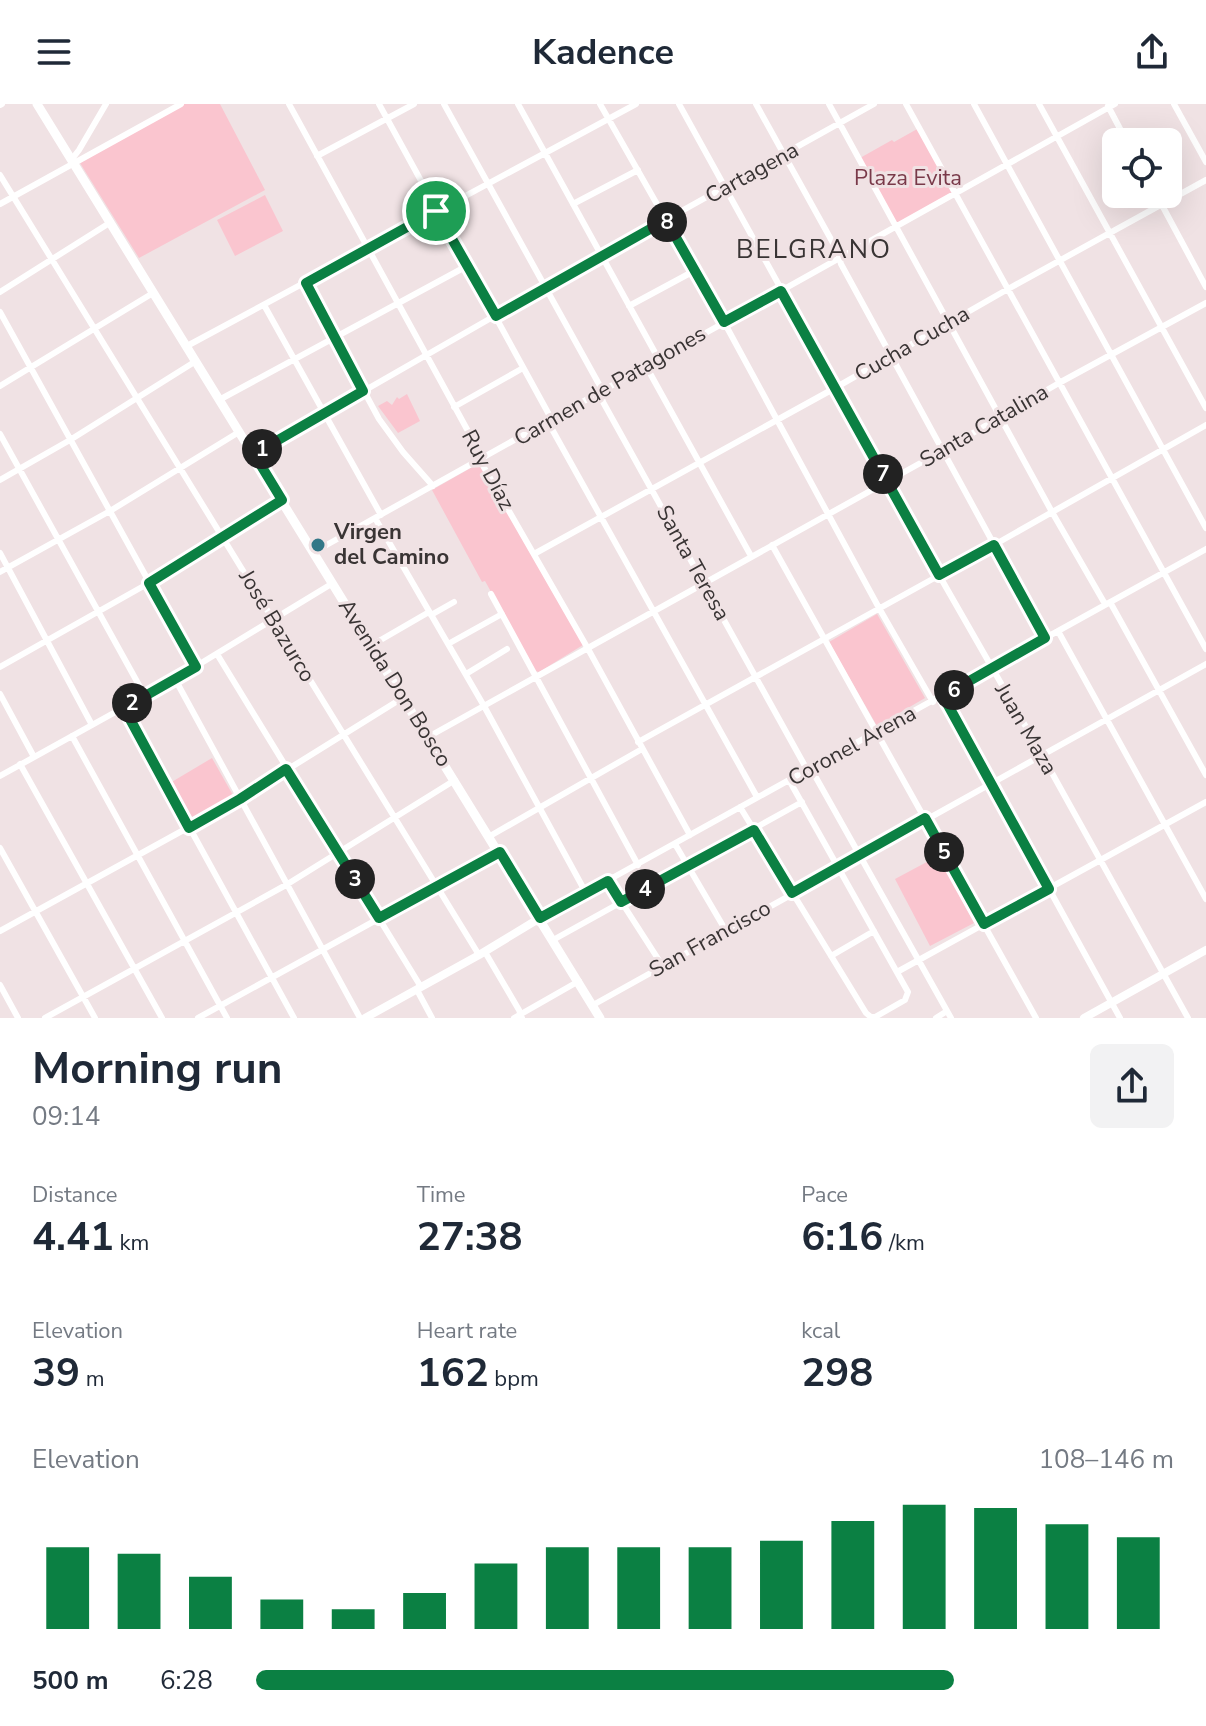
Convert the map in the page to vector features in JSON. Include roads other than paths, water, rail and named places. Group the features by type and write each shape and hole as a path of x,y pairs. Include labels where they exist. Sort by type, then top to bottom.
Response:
{"main road":[{"name":"Avenida Don Bosco","path":"37,104 500,852 599,1018"}],"street":[{"path":"73,161 106,104"},
{"path":"0,204 181,104"},
{"name":"Ruy Díaz","path":"289,104 480,453 482,464 690,835"},
{"path":"379,104 496,316 600,518 757,797"},
{"path":"317,156 414,104"},
{"name":"Santa Teresa","path":"444,104 601,391 603,402 949,1015"},
{"path":"518,104 658,358"},
{"path":"600,104 933,702"},
{"path":"187,346 636,104"},
{"name":"Juan Maza","path":"679,104 1188,1018"},
{"path":"756,104 1045,638"},
{"path":"829,104 1052,512 1159,689 1206,775"},
{"name":"Cartagena","path":"254,454 874,104"},
{"path":"906,104 1206,649"},
{"path":"974,104 1206,528"},
{"path":"1039,104 1206,408"},
{"path":"1174,104 1206,162"},
{"path":"1110,105 1121,128"},
{"name":"Carmen de Patagones","path":"314,552 1110,105"},
{"path":"84,141 95,152"},
{"path":"573,204 638,170"},
{"name":"José Bazurco","path":"0,175 519,1017"},
{"name":"Cucha Cucha","path":"1182,193 1206,180"},
{"name":"Cucha Cucha","path":"534,554 1154,208"},
{"path":"1163,208 1206,287"},
{"path":"0,292 111,222"},
{"path":"219,400 467,266"},
{"path":"629,306 694,271"},
{"path":"306,283 379,419 433,486"},
{"path":"0,386 153,293"},
{"name":"Santa Catalina","path":"428,737 1206,303"},
{"path":"264,305 430,614 586,893"},
{"path":"0,312 196,667"},
{"path":"0,480 196,361"},
{"path":"646,366 751,556"},
{"path":"454,407 523,368"},
{"path":"490,836 591,778 705,705 1206,425"},
{"path":"0,572 110,511 239,432"},
{"path":"0,434 145,696"},
{"path":"0,667 149,583 282,500"},
{"path":"772,545 1036,1018"},
{"name":"Coronel Arena","path":"540,918 1206,549"},
{"path":"0,553 92,725"},
{"path":"0,776 196,667 333,583"},
{"path":"491,594 638,865"},
{"path":"372,645 454,602"},
{"path":"448,644 502,614"},
{"path":"1058,631 1206,899"},
{"path":"466,674 507,649"},
{"path":"217,654 379,918 419,988 432,1018"},
{"name":"San Francisco","path":"593,1005 1206,664"},
{"path":"175,679 286,885 363,1018 540,918"},
{"path":"0,694 34,757"},
{"path":"943,696 1120,1018"},
{"path":"0,931 240,799 404,697"},
{"path":"124,708 294,1018"},
{"path":"72,736 227,1018"},
{"path":"20,764 162,1018"},
{"path":"45,1018 286,885 455,780"},
{"path":"740,807 866,1013 875,1017 905,1000 908,992 789,780"},
{"path":"553,940 802,802"},
{"path":"897,972 1206,802"},
{"path":"675,844 726,931"},
{"path":"0,848 95,1018"},
{"path":"198,1018 500,852"},
{"path":"608,881 662,965"},
{"path":"831,956 874,931"},
{"path":"1084,1018 1206,950"},
{"path":"519,1017 579,981"},
{"path":"0,987 18,1018"},
{"path":"936,1018 949,1015"}],"place":[{"name":"Virgen del Camino","path":"318,545"}],"district":[{"name":"BELGRANO","path":"814,249"}],"park label":[{"name":"Plaza Evita","path":"908,178"}]}
